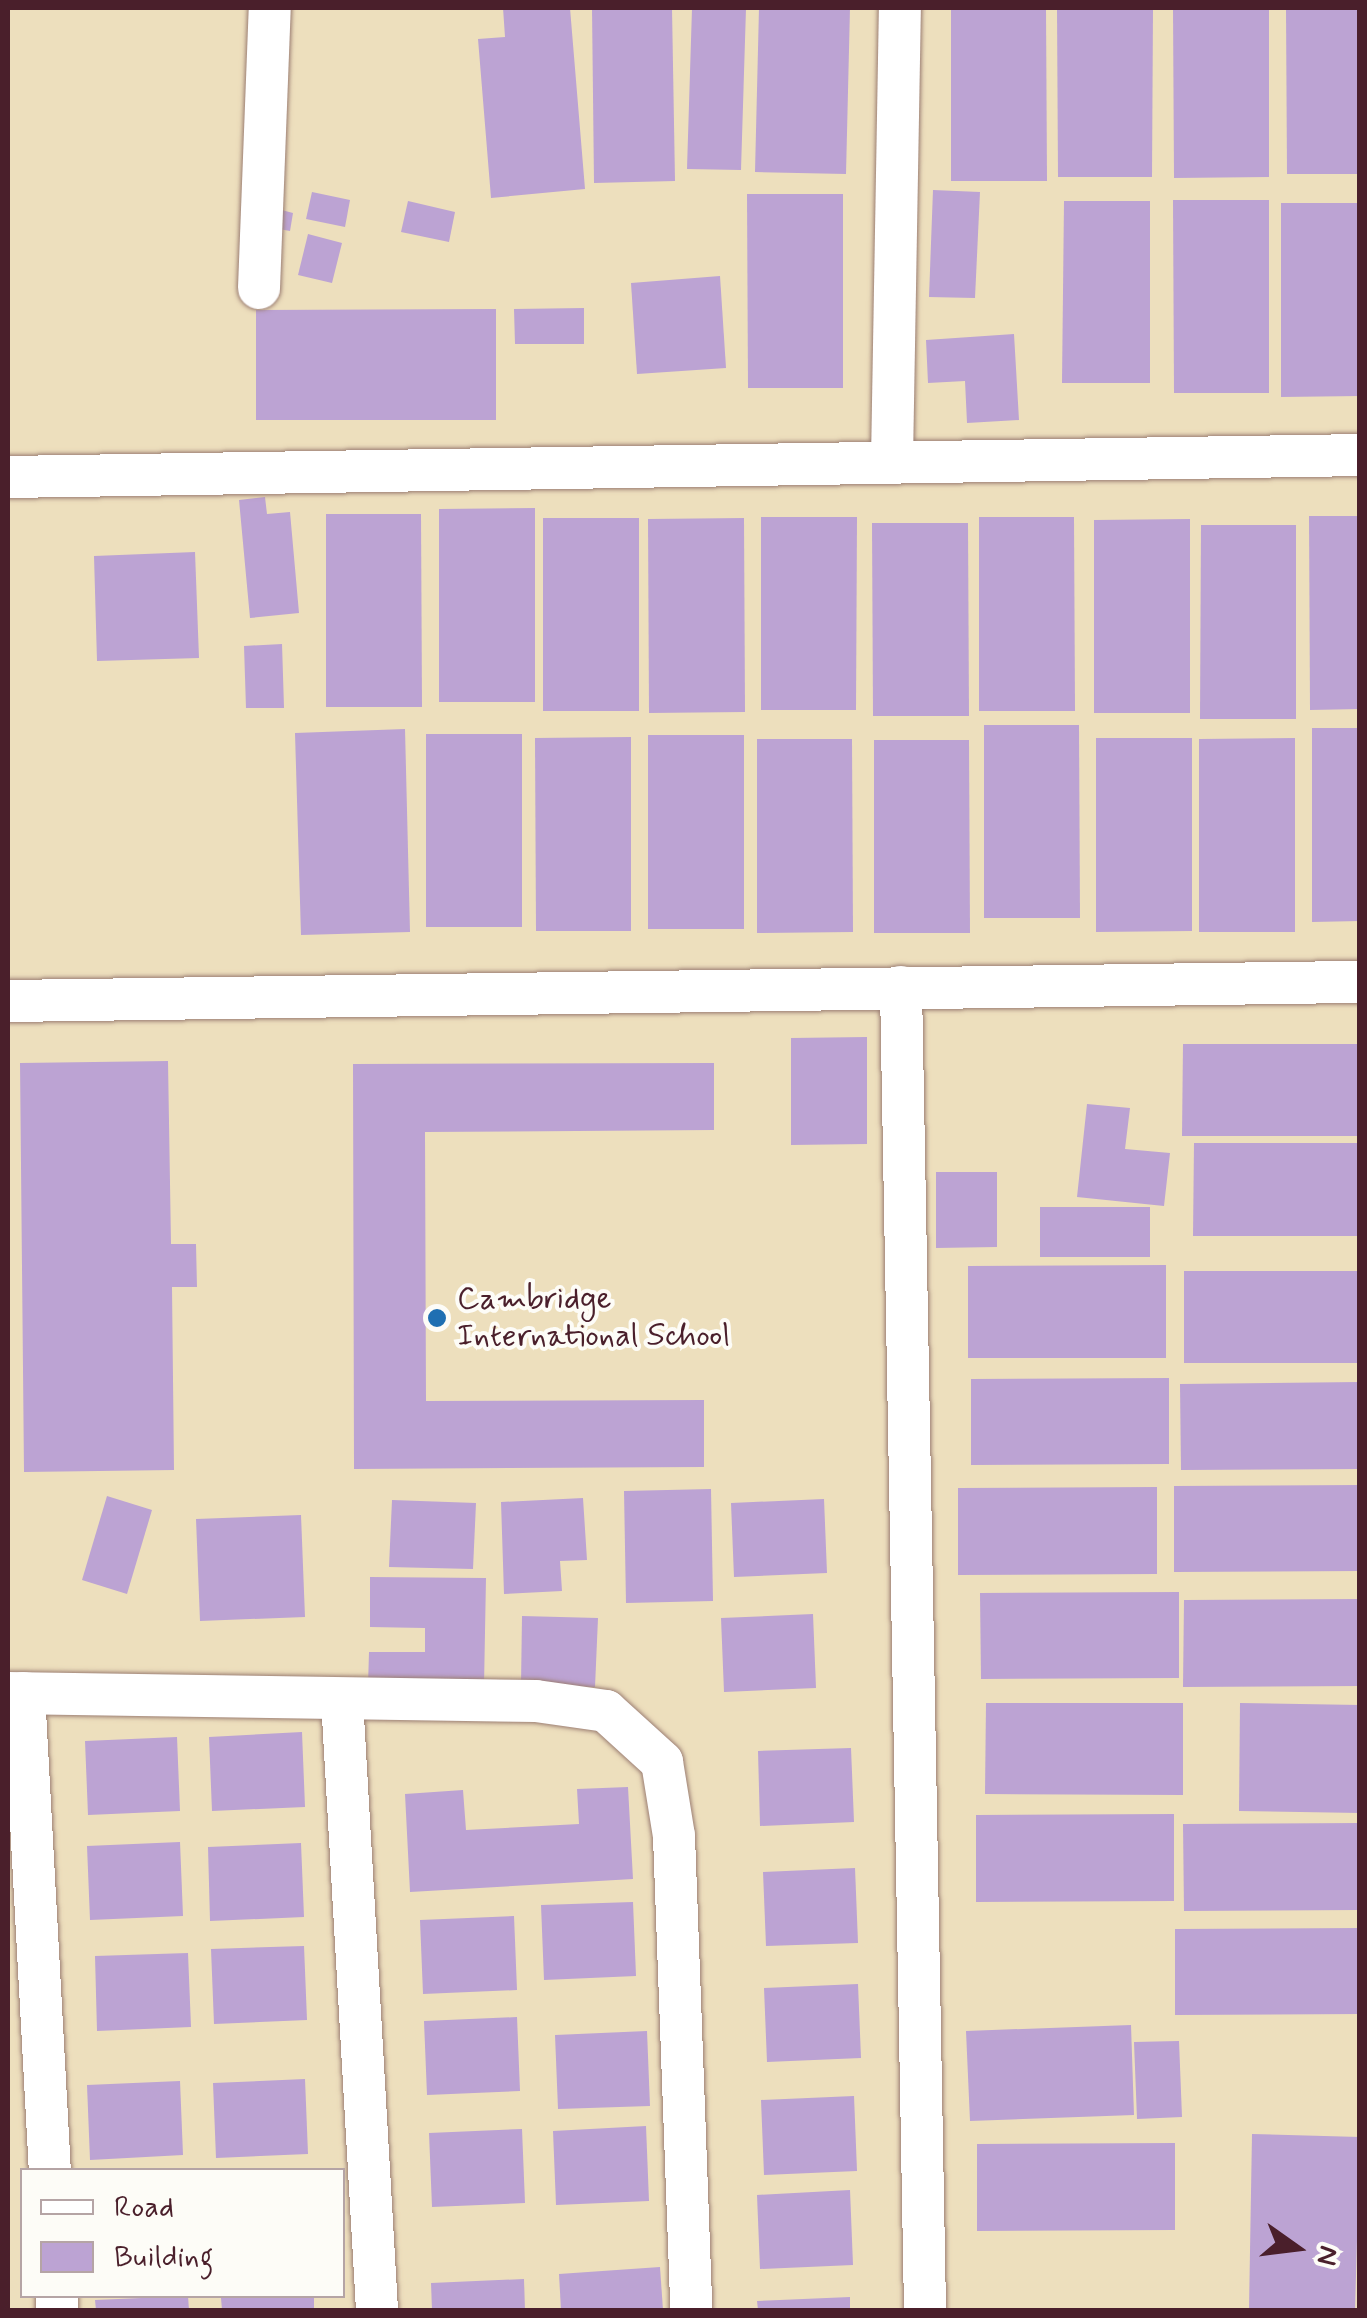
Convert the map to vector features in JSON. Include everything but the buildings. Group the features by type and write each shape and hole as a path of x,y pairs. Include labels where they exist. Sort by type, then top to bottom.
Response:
{"street":[{"path":"259,288 270,8"},
{"path":"892,460 900,8"},
{"path":"8,477 1360,455"},
{"path":"8,1001 1360,982"},
{"path":"901,987 925,2310"},
{"path":"50,2168 16,1693 536,1702 606,1711 662,1762 674,1836 691,2310"},
{"path":"342,1698 376,2310"}],"place":[{"name":"Cambridge International School","path":"437,1318"}]}
